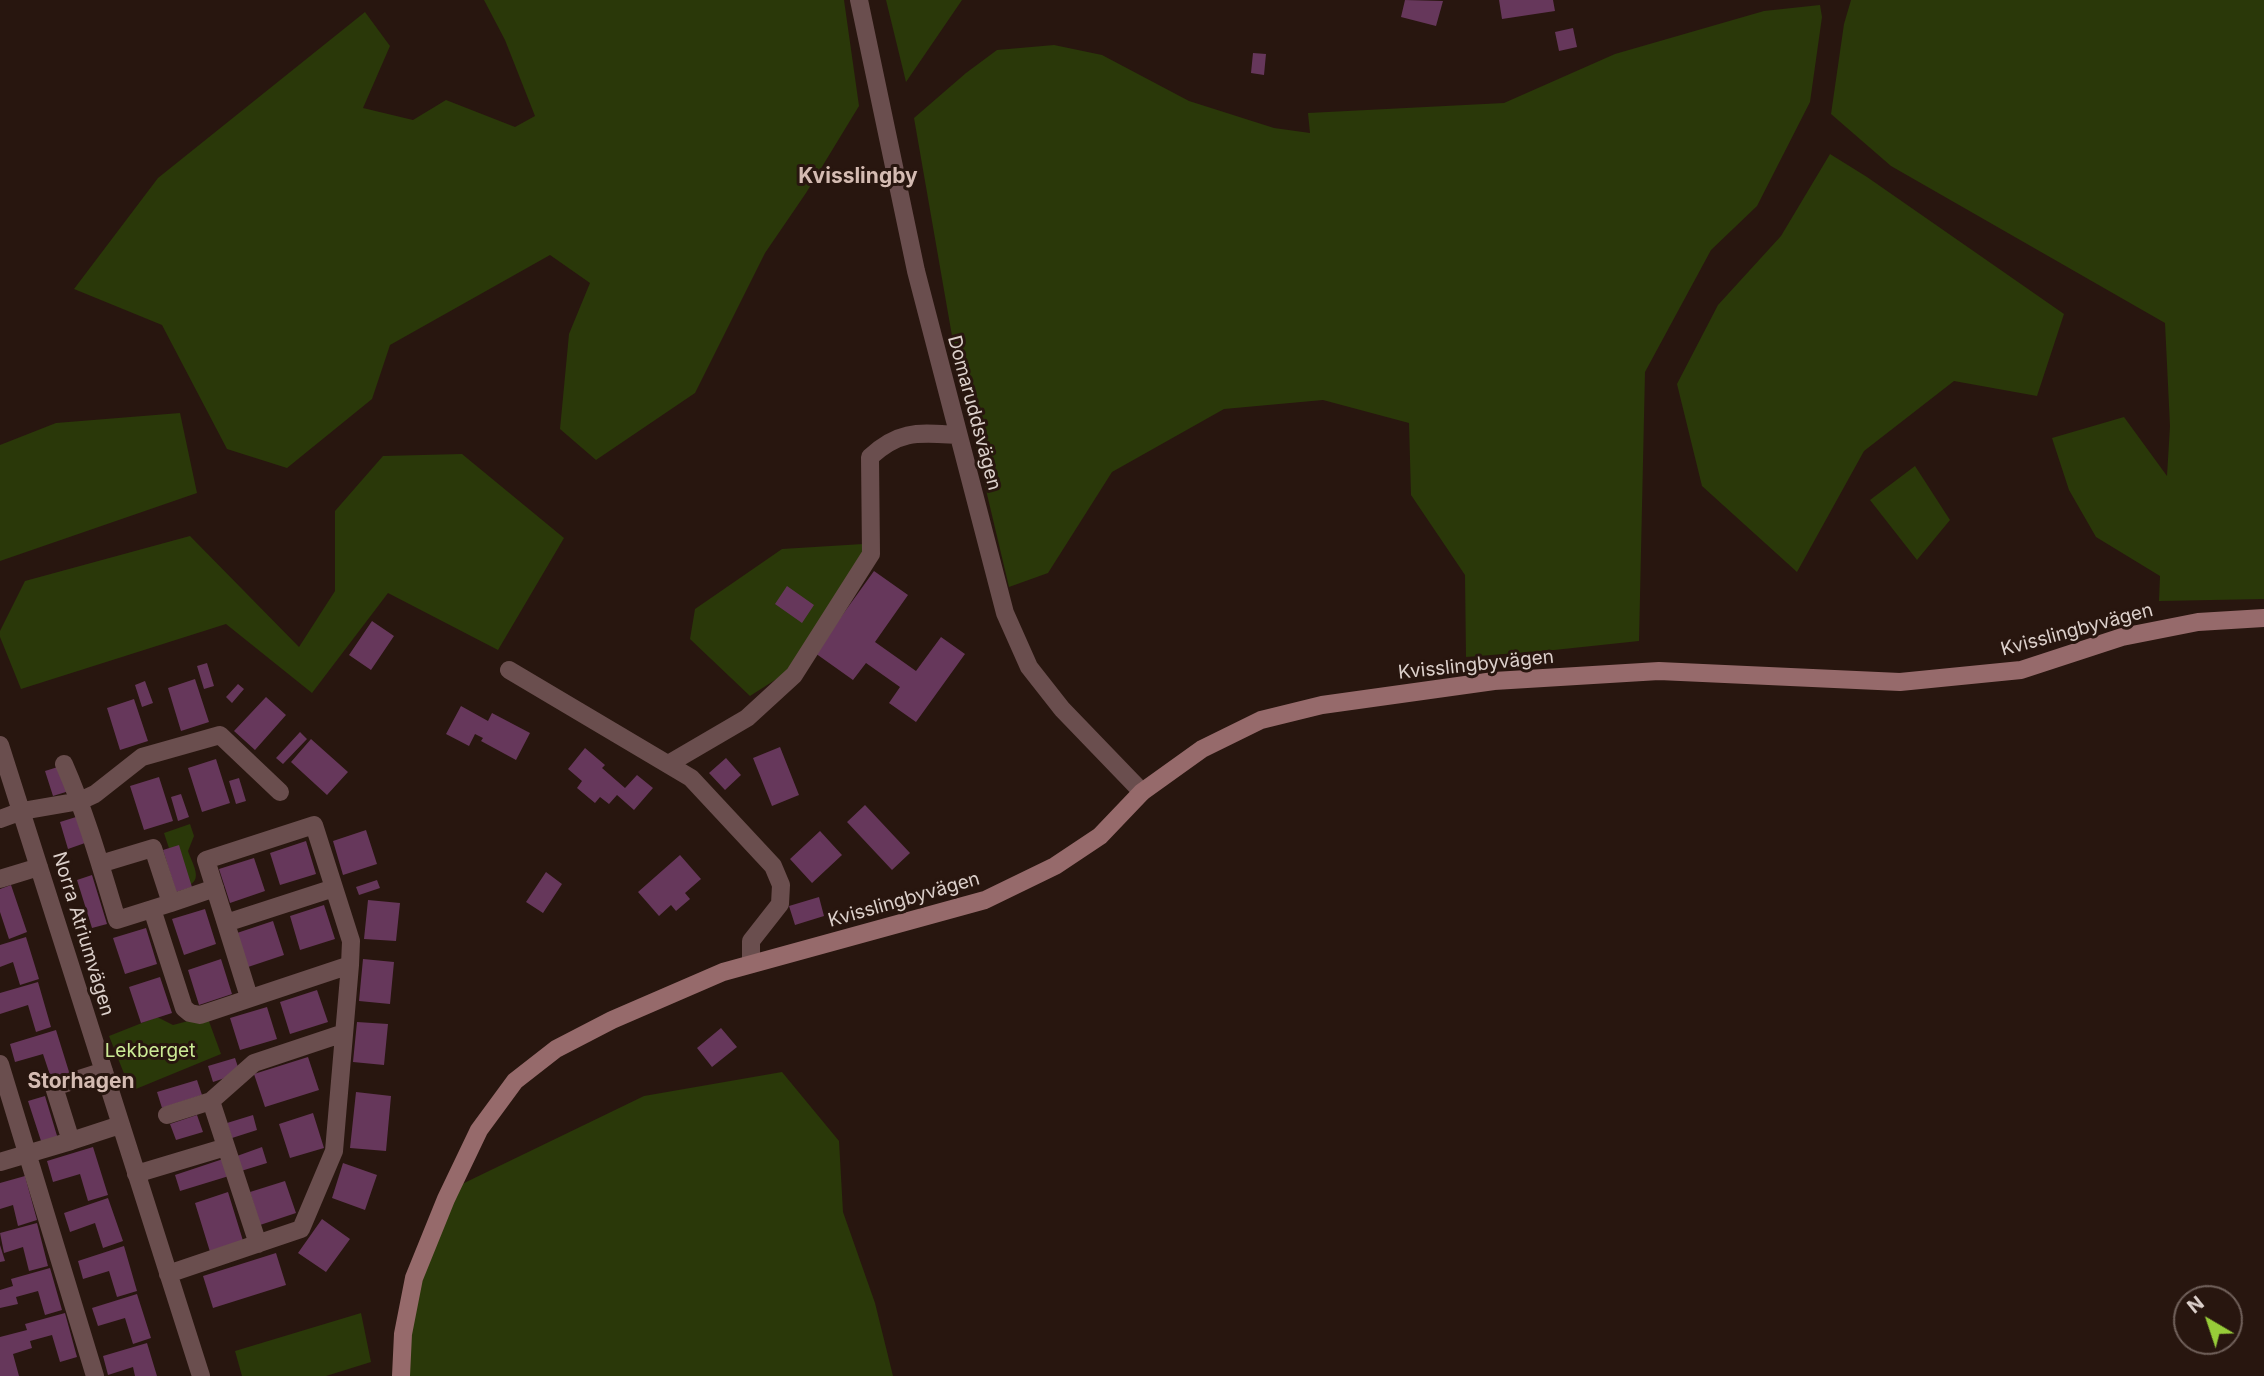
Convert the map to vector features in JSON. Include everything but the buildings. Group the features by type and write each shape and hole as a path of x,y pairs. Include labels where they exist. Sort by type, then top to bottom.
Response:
{"street":[{"name":"Domaruddsvägen","path":"859,0 916,271 1005,613 1029,667 1062,709 1142,792"},
{"path":"670,763 747,719 794,675 871,554 870,457 883,445 911,433 958,435"},
{"name":"Kvisslingbyvägen","path":"401,1376 403,1334 414,1278 446,1199 479,1130 515,1081 556,1049 612,1020 723,972 985,900 1055,866 1100,836 1142,792 1202,749 1261,720 1322,705 1494,681 1659,671 1900,682 2021,670 2122,637 2198,622 2264,618"},
{"path":"509,670 670,763 691,778 773,866 781,885 780,904 751,941 751,964"},
{"path":"0,819 22,811 80,801 95,794 142,757 220,736 280,792"},
{"name":"Norra Atriumvägen","path":"0,745 201,1376"},
{"path":"64,764 80,801 117,920 215,888"},
{"path":"168,1274 301,1229 334,1151 351,941 314,825 205,860 249,997"},
{"path":"100,864 153,848 171,902"},
{"path":"0,878 39,867"},
{"path":"226,923 334,888"},
{"path":"152,909 184,1008 191,1013 200,1015 350,965"},
{"path":"167,1115 211,1101 254,1063 344,1032"},
{"path":"0,1064 95,1376"},
{"path":"71,1141 54,1087 104,1071"},
{"path":"211,1101 258,1244"},
{"path":"0,1162 120,1125"},
{"path":"136,1174 226,1147"}],"green space":[{"path":"484,0 844,0 859,106 806,193 765,253 695,393 596,460 560,429 569,334 590,283 550,255 390,345 372,399 287,468 227,449 162,325 74,289 158,178 365,12 390,46 363,108 413,120 446,100 515,127 535,116 505,40"},
{"path":"886,0 962,0 906,82"},
{"path":"1851,0 2264,0 2264,599 2159,601 2160,576 2096,537 2069,490 2052,438 2124,417 2167,476 2170,426 2165,323 1891,166 1831,114 1844,24"},
{"path":"1820,5 1822,17 1810,102 1757,206 1711,250 1645,372 1639,641 1466,657 1465,575 1411,495 1409,423 1323,400 1224,409 1112,472 1048,573 1009,587 959,376 914,118 997,50 1054,45 1102,55 1189,101 1274,128 1310,133 1308,113 1504,103 1615,54 1764,11"},
{"path":"1830,154 2064,314 2037,396 1954,381 1864,451 1797,572 1702,486 1677,384 1718,305 1781,236"},
{"path":"180,413 197,493 0,561 0,445 56,423"},
{"path":"462,454 564,538 498,650 388,593 312,693 226,624 21,689 0,631 25,581 190,536 299,647 335,591 335,511 383,456"},
{"path":"1915,466 1950,520 1917,560 1870,500"},
{"path":"863,544 861,561 789,671 750,696 690,639 695,609 782,549"},
{"path":"190,824 194,836 188,851 196,878 182,888 164,833"},
{"name":"Lekberget","path":"207,1016 221,1054 131,1091 109,1036 157,1017 173,1025"},
{"path":"782,1072 839,1141 843,1212 875,1303 893,1376 406,1376 412,1301 460,1185 644,1096"},
{"path":"361,1313 371,1362 326,1376 242,1376 235,1351"}],"district":[{"name":"Kvisslingby","path":"858,177"},
{"name":"Storhagen","path":"81,1082"}]}
